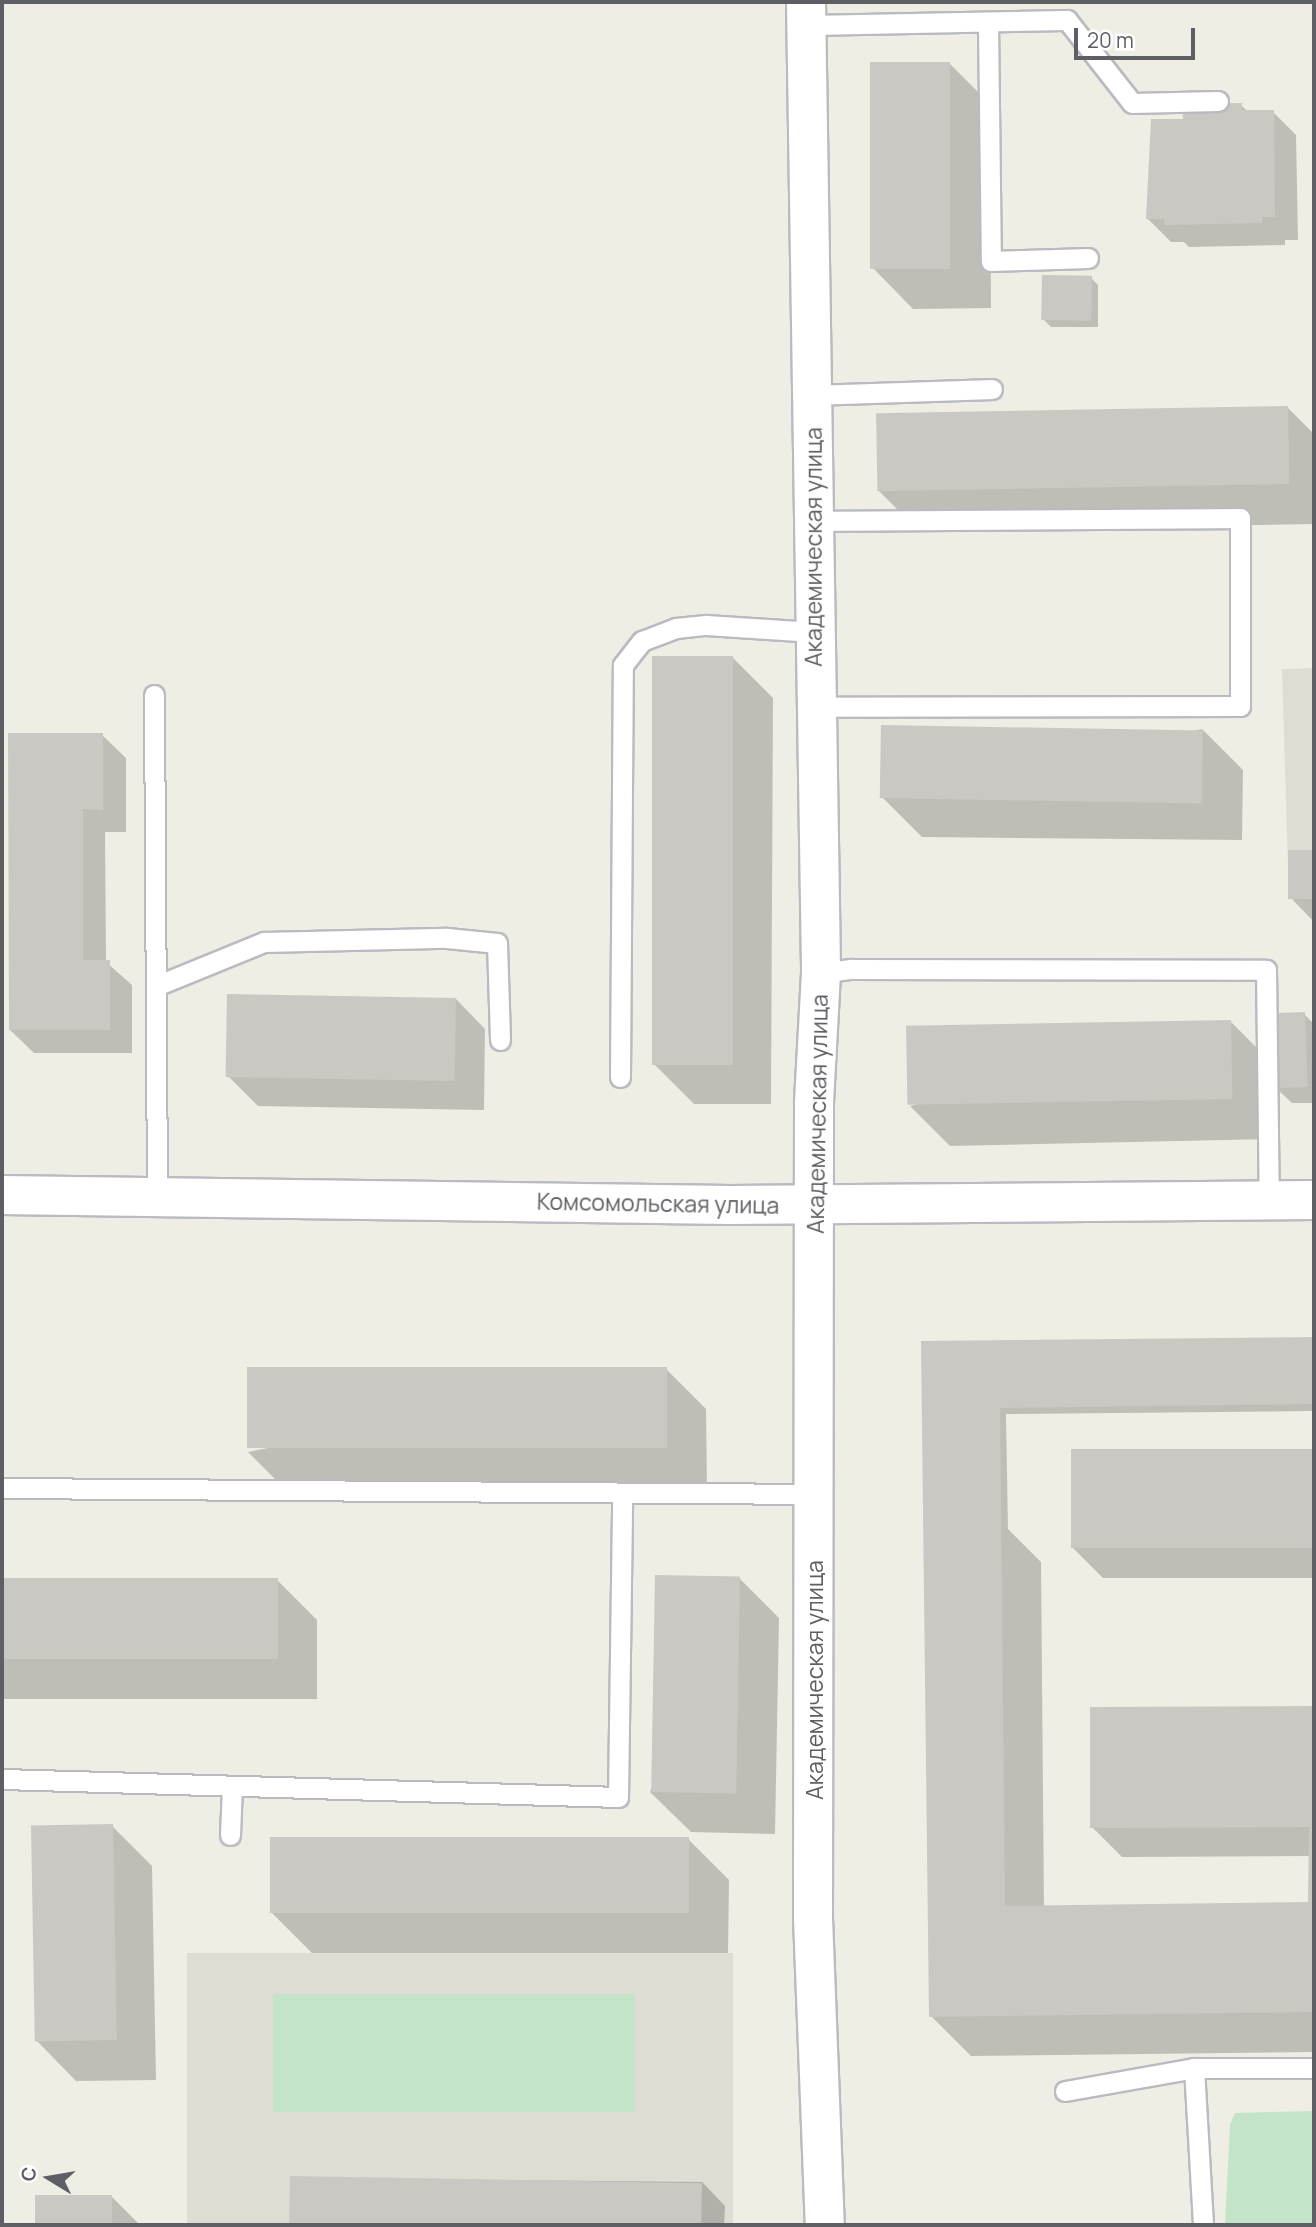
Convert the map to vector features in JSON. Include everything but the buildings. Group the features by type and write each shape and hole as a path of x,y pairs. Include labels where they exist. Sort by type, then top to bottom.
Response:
{"street":[{"name":"Академическая улица","path":"807,13 813,395 814,707 821,973 814,1205 813,1918 825,2225"},
{"name":"Комсомольская улица","path":"2,1195 814,1205 1314,1200"}],"lane":[{"path":"807,13 988,23 1067,20 1132,103 1218,101"},
{"path":"988,23 991,261 1088,258"},
{"path":"813,395 992,389"},
{"path":"812,521 1240,518 1240,706 814,707"},
{"path":"620,1077 623,666 642,641 676,628 706,625 814,632"},
{"path":"154,695 157,1197"},
{"path":"156,986 264,942 447,938 498,943 500,1040"},
{"path":"821,973 851,969 1266,970 1269,1201"},
{"path":"2,1488 622,1495 745,1490 815,1494"},
{"path":"2,1779 618,1797 622,1495"},
{"path":"230,1835 232,1786"},
{"path":"1194,2068 1203,2225"},
{"path":"1065,2091 1194,2068 1314,2068"}],"shaded area":[{"path":"1314,668 1314,899 1289,899 1282,669"},
{"path":"187,1953 733,1953 733,2225 187,2225"}],"green space":[{"path":"273,1994 635,1994 635,2112 273,2112"},
{"path":"1314,2111 1314,2225 1225,2225 1230,2124 1235,2113"}]}
